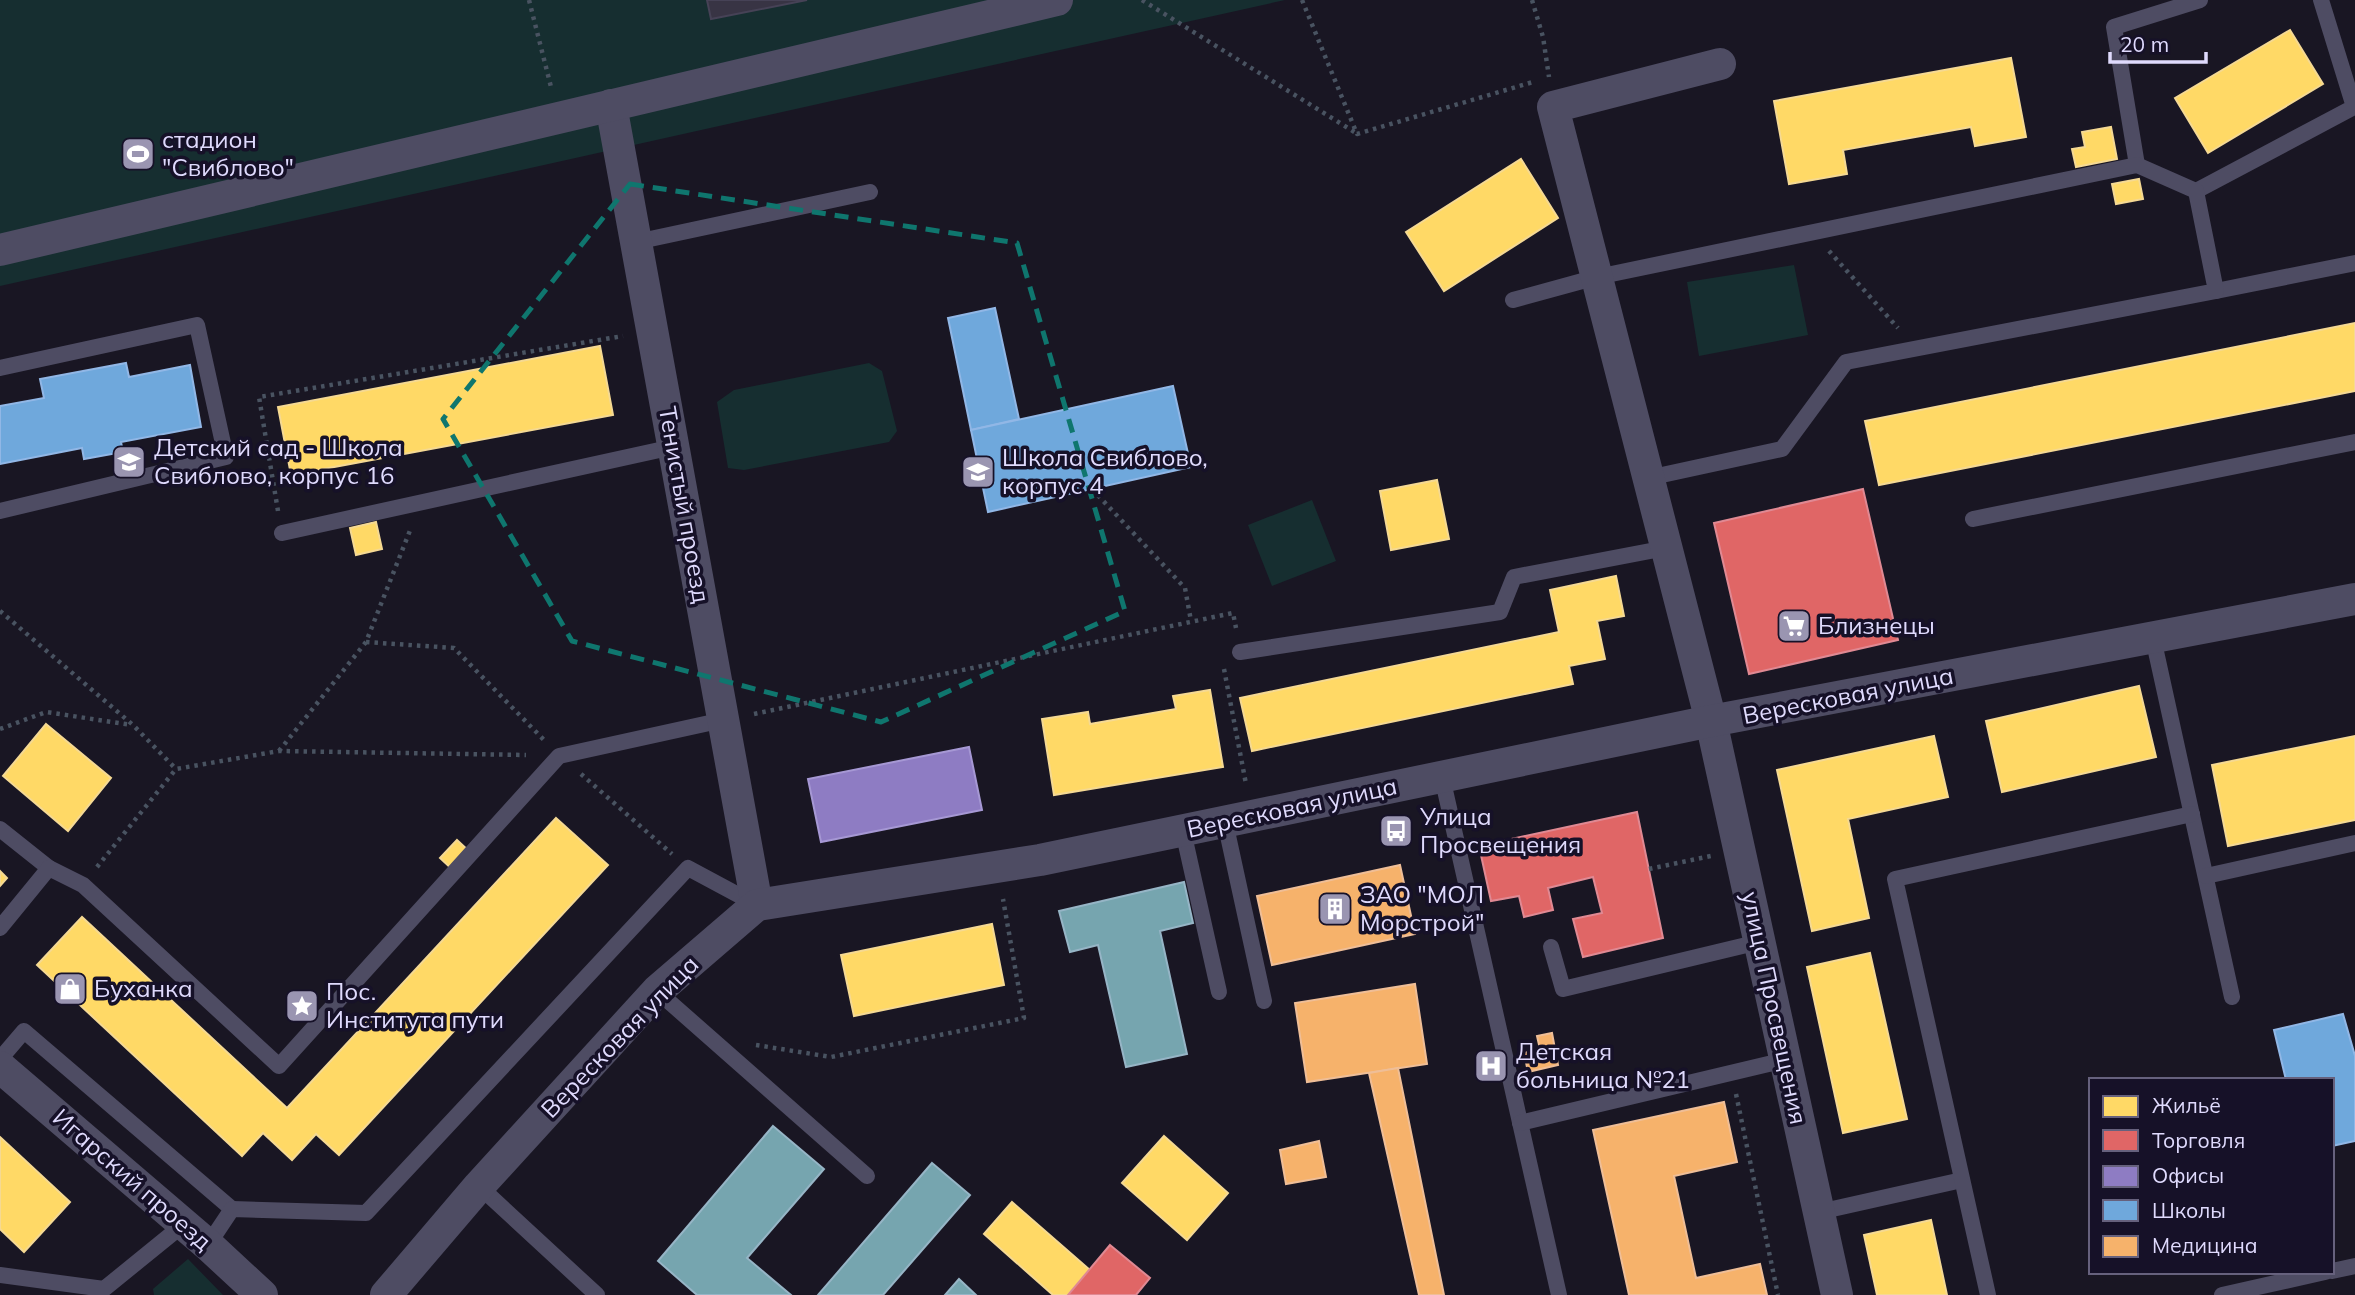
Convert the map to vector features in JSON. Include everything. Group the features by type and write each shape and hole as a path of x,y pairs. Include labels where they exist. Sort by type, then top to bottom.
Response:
{"street":[{"path":"0,250 1057,0"},
{"name":"улица Просвещения","path":"1720,64 1553,107 1711,722 1837,1295"},
{"name":"Тенистый проезд","path":"611,105 673,447 682,537 702,645 723,720 757,905"},
{"name":"Вересковая улица","path":"386,1295 479,1186 657,991 757,905 997,867 1711,722 2355,599"},
{"name":"Игарский проезд","path":"2,1070 184,1224 262,1295"}],"lane":[{"path":"2137,165 2115,27 2200,0"},
{"path":"2196,191 2354,107 2321,0"},
{"path":"1513,300 1597,277 2137,165 2196,191"},
{"path":"2196,191 2216,291"},
{"path":"636,242 870,192"},
{"path":"1648,478 1782,449 1846,362 2355,263"},
{"path":"0,368 197,325 226,457 0,510"},
{"path":"1973,519 2355,442"},
{"path":"282,533 673,447"},
{"path":"1240,652 1500,612 1514,577 1666,548"},
{"path":"2153,638 2232,997"},
{"path":"0,829 49,868 83,885 279,1066 559,756 723,720"},
{"path":"1442,777 1559,1295"},
{"path":"1988,1295 1895,879 2192,814"},
{"path":"1238,819 1264,1001"},
{"path":"1183,831 1219,992"},
{"path":"2206,876 2355,843"},
{"path":"0,928 49,868"},
{"path":"2,1070 24,1031 232,1209 366,1213 688,868 757,905"},
{"path":"1551,947 1563,989 1759,942"},
{"path":"657,991 867,1176"},
{"path":"1520,1123 1785,1060"},
{"path":"1819,1212 1962,1180"},
{"path":"479,1186 597,1295"},
{"path":"208,1245 232,1209"},
{"path":"0,1275 105,1292 184,1224"},
{"path":"2334,1271 2355,1266"},
{"path":"2222,1295 2316,1274"}],"path":[{"path":"529,0 552,92"},
{"path":"1142,0 1357,134 1549,78 1562,80"},
{"path":"1302,0 1357,134"},
{"path":"1532,0 1543,37 1549,78"},
{"path":"1812,233 1916,348"},
{"path":"282,533 259,397 652,331"},
{"path":"1093,489 1185,588 1191,621"},
{"path":"279,751 366,642 421,504"},
{"path":"0,611 133,725 176,769"},
{"path":"723,720 1233,612 1240,652 1221,653 1238,819"},
{"path":"366,642 454,648 559,756 688,868"},
{"path":"0,729 46,712 133,725"},
{"path":"83,885 176,769 279,751 559,756"},
{"path":"1648,869 1739,850"},
{"path":"710,1038 831,1057 1024,1018 997,867"},
{"path":"1731,1073 1778,1295"}],"highlighted area":[{"path":"630,184 1017,243 1125,611 881,722 572,641 443,419"}],"green space":[{"path":"0,0 1285,0 0,286"},
{"path":"1794,265 1808,335 1699,356 1687,282"},
{"path":"869,363 882,371 897,431 889,442 744,470 728,468 717,402 734,390"},
{"path":"1312,500 1336,561 1272,586 1248,525"},
{"path":"188,1259 223,1295 154,1295 153,1289"}],"building: Жильё":[{"path":"2290,30 2323,84 2208,153 2175,98"},
{"path":"2011,58 2026,137 1975,146 1971,127 1843,150 1847,174 1789,184 1774,101"},
{"path":"2111,127 2117,159 2076,167 2072,149 2085,147 2082,132"},
{"path":"1521,159 1558,218 1444,291 1406,232"},
{"path":"2139,179 2143,199 2116,204 2112,184"},
{"path":"2355,323 2355,391 1879,485 1865,421"},
{"path":"600,346 613,415 291,475 278,407"},
{"path":"1437,480 1449,539 1391,550 1380,491"},
{"path":"376,522 382,549 356,555 350,528"},
{"path":"1616,576 1624,616 1597,621 1605,659 1569,666 1573,684 1252,751 1240,698 1559,632 1550,590"},
{"path":"2139,686 2156,757 2002,792 1986,721"},
{"path":"1210,690 1223,767 1054,795 1042,719 1088,712 1090,724 1176,709 1173,696"},
{"path":"46,724 111,778 68,831 3,776"},
{"path":"1934,736 1948,797 1848,819 1869,918 1812,931 1777,770"},
{"path":"2355,736 2355,820 2228,846 2212,765"},
{"path":"556,818 608,865 339,1155 316,1134 292,1160 263,1133 242,1156 37,965 82,917 287,1108"},
{"path":"457,840 470,852 453,870 440,858"},
{"path":"0,871 7,878 0,886"},
{"path":"992,924 1004,985 854,1016 841,955"},
{"path":"1870,953 1907,1119 1843,1133 1807,967"},
{"path":"1164,1136 1228,1193 1187,1240 1122,1183"},
{"path":"0,1137 70,1202 24,1252 0,1229"},
{"path":"1012,1202 1090,1270 1068,1295 1053,1295 984,1234"},
{"path":"1931,1220 1947,1295 1877,1295 1864,1235"}],"building: Торговля":[{"path":"1863,489 1898,640 1749,674 1714,523"},
{"path":"1637,812 1663,938 1583,957 1573,919 1602,913 1593,877 1548,888 1553,910 1524,917 1519,896 1491,901 1479,846"},
{"path":"1110,1245 1150,1278 1136,1295 1068,1295"}],"building: Офисы":[{"path":"969,747 982,810 821,842 808,779"}],"building: Школы":[{"path":"995,308 1019,419 971,430 948,318"},
{"path":"126,363 129,377 190,365 201,427 121,442 123,452 84,459 82,448 0,464 0,406 44,398 40,379"},
{"path":"1173,386 1191,467 988,512 971,430"},
{"path":"2343,1014 2355,1056 2355,1141 2334,1146 2334,1078 2286,1078 2274,1030"}],"building: Медицина":[{"name":"ЗАО \"МОЛ Морстрой\"","path":"1400,865 1415,934 1272,965 1257,896"},
{"path":"1415,984 1427,1064 1307,1082 1295,1003"},
{"path":"1552,1033 1558,1065 1528,1072 1524,1053 1540,1049 1537,1036"},
{"path":"1398,1068 1444,1295 1419,1295 1369,1073"},
{"path":"1724,1102 1737,1162 1674,1176 1696,1278 1760,1264 1767,1295 1629,1295 1593,1130"},
{"path":"1319,1141 1326,1177 1286,1184 1280,1150"}],"building: Учреждения":[{"path":"1184,882 1193,923 1160,931 1187,1054 1126,1067 1098,945 1070,952 1059,911"},
{"path":"773,1126 824,1169 747,1258 791,1295 697,1295 658,1261"},
{"path":"932,1163 970,1195 883,1295 818,1295"},
{"path":"959,1279 976,1295 945,1295"}],"building: Прочее":[{"path":"707,0 807,0 711,19"}],"place":[{"name":"стадион \"Свиблово\"","path":"138,154"},
{"name":"Детский сад - Школа Свиблово, корпус 16","path":"129,462"},
{"name":"Школа Свиблово, корпус 4","path":"978,472"},
{"name":"Близнецы","path":"1794,626"},
{"name":"Улица Просвещения","path":"1396,831"},
{"name":"ЗАО \"МОЛ Морстрой\"","path":"1335,909"},
{"name":"Буханка","path":"70,989"},
{"name":"Пос. Института пути","path":"302,1006"},
{"name":"Детская больница №21","path":"1491,1066"}]}
